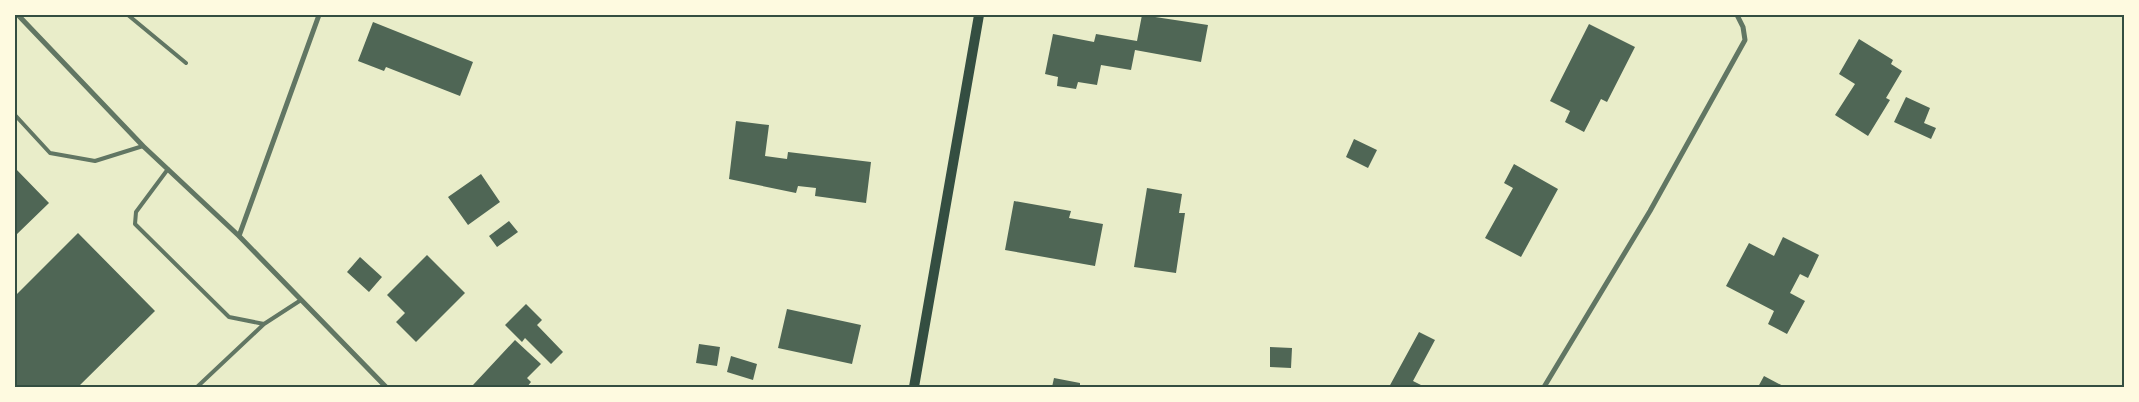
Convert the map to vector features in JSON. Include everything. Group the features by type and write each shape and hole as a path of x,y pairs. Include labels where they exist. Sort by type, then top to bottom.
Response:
{"main road":[{"path":"914,387 979,15"}],"street":[{"path":"18,15 143,146 239,236 386,387"},
{"path":"239,236 318,15"},
{"path":"1544,387 1650,211 1745,40 1743,27 1737,15"}],"lane":[{"path":"128,15 186,63"},
{"path":"15,115 50,153 95,160 143,146"},
{"path":"168,169 136,212 135,224 229,317 264,324"},
{"path":"197,387 264,324 301,300"}],"building":[{"path":"1142,15 1208,25 1201,62 1135,50 1131,70 1101,65 1097,85 1078,82 1076,89 1057,86 1058,77 1045,74 1053,34 1094,42 1096,34 1137,41"},
{"path":"373,22 473,62 460,96 386,67 384,71 358,61"},
{"path":"1589,24 1635,47 1607,102 1601,99 1584,132 1565,122 1570,111 1550,101"},
{"path":"1859,39 1893,60 1891,64 1902,71 1886,98 1890,100 1868,136 1835,115 1855,84 1839,74"},
{"path":"1906,97 1930,108 1924,123 1936,128 1931,139 1894,122"},
{"path":"736,121 769,125 765,156 787,159 788,152 871,162 866,203 815,196 816,188 798,186 796,193 729,179"},
{"path":"1354,139 1377,150 1368,168 1346,157"},
{"path":"1514,164 1558,189 1521,257 1485,238 1513,188 1504,183"},
{"path":"15,168 49,203 15,236"},
{"path":"481,174 500,202 468,225 448,197"},
{"path":"1147,188 1182,194 1179,213 1185,213 1176,273 1134,267"},
{"path":"1014,201 1071,211 1069,218 1103,224 1095,266 1005,250"},
{"path":"509,221 518,232 497,247 489,236"},
{"path":"78,233 155,311 78,387 15,387 15,296"},
{"path":"1783,237 1819,255 1808,278 1800,274 1790,293 1805,301 1787,334 1768,324 1774,311 1726,286 1749,243 1774,256"},
{"path":"427,255 465,293 416,342 396,322 405,313 387,295"},
{"path":"360,257 382,277 369,292 347,272"},
{"path":"526,304 542,320 537,325 563,352 551,364 525,338 522,342 505,325"},
{"path":"787,309 861,325 852,364 778,348"},
{"path":"1419,332 1435,340 1413,381 1425,387 1389,387"},
{"path":"515,340 541,364 527,378 531,382 527,387 475,387 473,385"},
{"path":"699,344 720,347 717,366 696,363"},
{"path":"1270,347 1292,348 1291,368 1270,367"},
{"path":"731,356 757,364 753,380 727,372"},
{"path":"1764,376 1785,387 1758,387"},
{"path":"1054,378 1080,383 1080,387 1052,387"}]}
